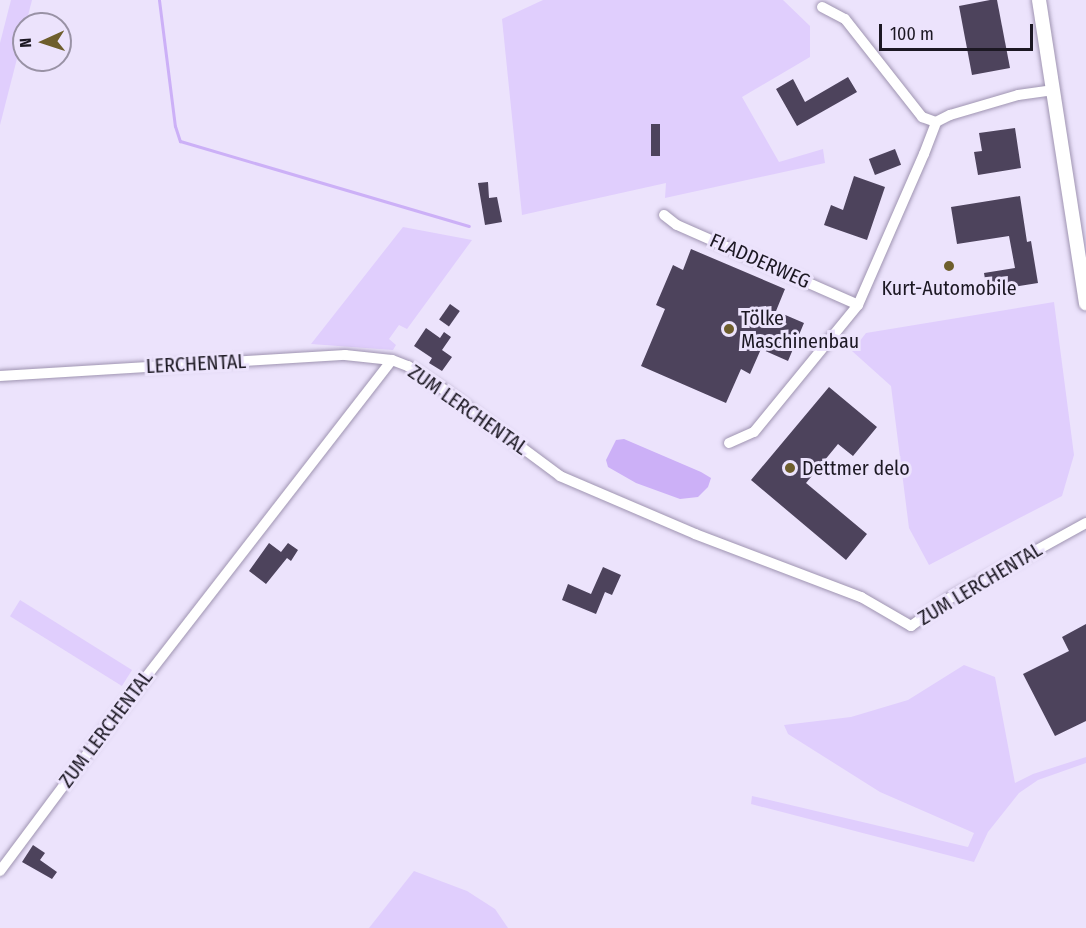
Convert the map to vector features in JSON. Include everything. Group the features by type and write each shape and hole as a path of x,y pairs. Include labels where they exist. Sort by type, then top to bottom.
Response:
{"main road":[{"path":"1039,0 1086,303"}],"street":[{"path":"822,7 845,19 922,117 936,122"},
{"path":"729,443 754,432 858,305 936,122 951,114 1018,95 1054,90"},
{"name":"FLADDERWEG","path":"664,215 677,225 858,305"},
{"name":"LERCHENTAL","path":"0,376 345,355 392,360"},
{"name":"ZUM LERCHENTAL","path":"0,871 108,726 392,360 408,366 443,388 560,476 695,534 861,597 911,626 950,598 1086,523"}],"shaded area":[{"path":"11,0 32,0 29,12 12,12 14,72 0,125 0,43"},
{"path":"543,0 783,0 810,26 810,57 742,97 779,162 823,149 825,163 665,198 666,183 522,215 502,19"},
{"path":"403,227 472,240 407,329 399,325 389,339 396,345 393,350 311,344"},
{"path":"1054,302 1074,455 1062,496 929,565 909,528 891,386 852,351 866,333"},
{"path":"624,439 701,472 711,478 708,487 698,497 680,499 636,483 608,467 606,460 616,440"},
{"path":"20,600 132,670 122,686 10,616"},
{"path":"964,665 995,677 1015,783 1033,774 1086,757 1086,763 1038,780 1019,793 988,832 974,862 751,804 752,796 968,847 974,833 880,792 788,734 784,725 851,717 908,700"},
{"path":"414,871 467,891 495,909 508,928 369,928"}],"building":[{"path":"997,0 1010,68 972,75 959,6"},
{"path":"848,77 857,92 797,126 776,89 793,79 805,102"},
{"path":"651,124 660,124 660,156 651,156"},
{"path":"1015,128 1021,168 978,175 974,152 982,151 979,133"},
{"path":"895,149 901,165 875,175 869,159"},
{"path":"854,176 885,187 867,240 824,225 831,205 843,210"},
{"path":"488,182 489,198 497,197 502,222 485,225 478,183"},
{"path":"1020,196 1027,242 1031,241 1038,283 987,291 984,273 1015,268 1009,236 957,244 951,207"},
{"name":"Tölke Maschinenbau","path":"691,249 785,289 776,311 804,323 788,361 761,349 750,374 741,369 726,403 641,366 665,309 656,305 673,265 683,270"},
{"path":"450,304 460,311 449,326 439,320"},
{"path":"426,328 440,338 444,332 451,337 442,350 452,357 442,371 429,363 432,358 414,346"},
{"name":"Dettmer delo","path":"829,387 877,427 853,456 838,444 806,483 867,534 846,560 751,480"},
{"path":"269,543 281,552 288,543 298,550 291,561 287,558 266,584 249,571"},
{"path":"603,567 621,575 612,595 605,592 596,614 562,600 568,584 591,594"},
{"path":"1086,624 1086,721 1055,736 1023,674 1069,651 1062,637"},
{"path":"33,845 45,853 40,860 57,872 52,879 22,862"}],"waterway":[{"path":"159,0 175,126 180,141 469,226"}],"place":[{"name":"Kurt-Automobile","path":"949,266"},
{"name":"Tölke Maschinenbau","path":"729,329"},
{"name":"Dettmer delo","path":"790,468"}]}
